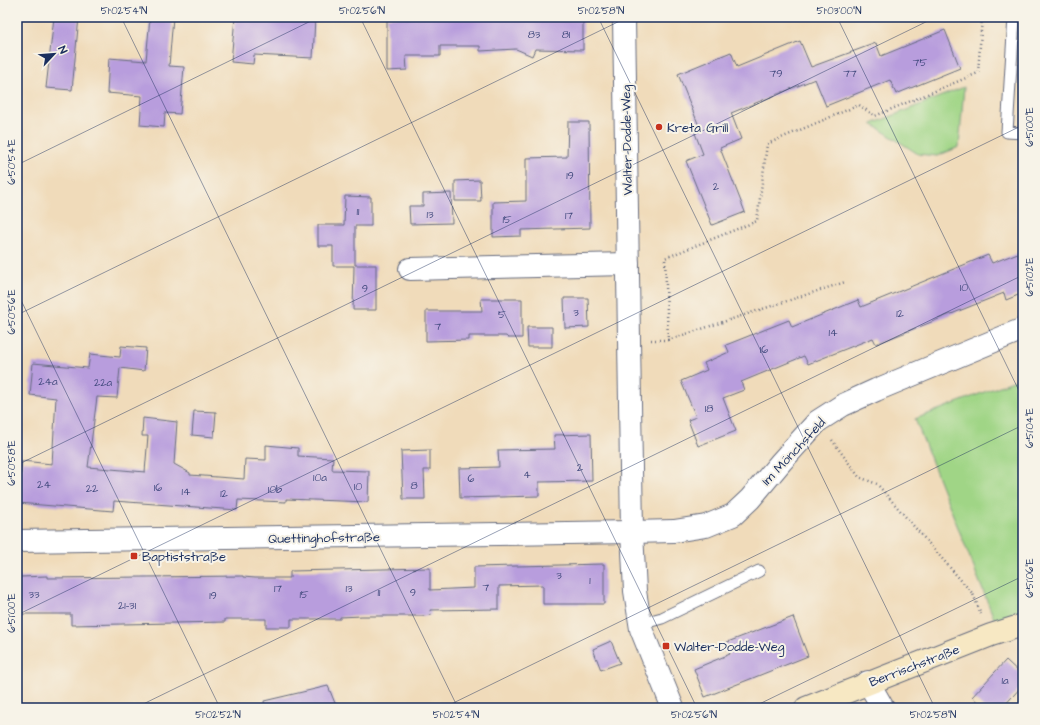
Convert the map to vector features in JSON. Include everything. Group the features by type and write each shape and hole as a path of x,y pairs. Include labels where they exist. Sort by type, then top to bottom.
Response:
{"street":[{"name":"Walter-Dodde-Weg","path":"624,17 632,532 635,591 640,624 673,708"},
{"path":"410,269 628,264"},
{"name":"Im Mönchsfeld","path":"632,532 674,531 706,526 733,515 750,499 818,421 843,405 876,390 1023,329"},
{"name":"Quettinghofstraße","path":"17,542 632,532"},
{"name":"Berrischstraße","path":"806,708 868,682 991,635 1023,625"},
{"path":"868,682 883,708"}],"lane":[{"path":"1014,17 1007,132 1023,133"},
{"path":"640,624 662,618 759,571"}],"path":[{"path":"668,340 665,258 757,222 767,144 859,105 875,116 978,74 982,17"},
{"path":"629,340 668,340 845,282"},
{"path":"818,421 859,477 877,484 972,594 991,635"}],"green space":[{"path":"964,87 959,147 937,156 918,154 872,124"},
{"path":"1023,377 1023,610 995,621 915,419"}],"building":[{"path":"54,17 79,17 72,90 46,88"},
{"path":"150,17 173,17 169,66 184,67 180,114 165,113 164,127 140,125 142,96 107,93 109,58 146,61"},
{"path":"235,17 315,17 313,58 254,55 253,64 231,62"},
{"path":"387,17 480,17 583,20 583,50 535,49 532,56 516,49 480,51 480,46 440,46 440,56 406,56 407,70 387,71"},
{"path":"945,30 960,68 896,94 890,80 826,106 815,79 731,113 741,139 720,148 745,212 712,225 686,161 703,154 693,128 699,126 678,74 731,52 737,67 800,41 811,67 876,43 881,56"},
{"path":"568,122 589,122 590,228 521,230 521,236 493,237 493,202 526,201 526,158 567,157"},
{"path":"480,180 481,201 455,201 455,181"},
{"path":"451,193 452,223 410,224 409,206 423,206 423,194"},
{"path":"345,196 371,197 371,226 355,226 355,265 376,265 376,310 353,310 354,266 333,266 333,246 318,246 318,225 344,225"},
{"path":"1023,251 1023,293 1006,300 1004,293 876,344 873,338 808,364 804,356 741,382 744,390 723,398 736,431 698,446 688,420 696,417 681,381 707,370 704,363 729,352 726,345 789,320 792,327 858,300 861,307 988,255 992,263"},
{"path":"564,298 588,298 589,327 565,328"},
{"path":"481,299 522,299 522,338 508,338 506,336 469,336 469,340 426,341 426,311 482,311"},
{"path":"527,327 552,327 552,347 528,347"},
{"path":"121,346 146,348 144,371 120,368 117,398 97,397 88,467 145,472 148,436 142,436 143,418 177,422 174,464 190,473 190,475 244,479 245,459 266,460 266,445 298,448 298,456 333,458 332,470 369,471 368,502 286,499 286,502 238,500 237,510 114,501 113,511 18,503 22,461 52,464 56,398 30,395 33,363 88,368 90,354 120,357"},
{"path":"194,411 216,412 214,437 192,435"},
{"path":"591,434 592,481 539,482 539,496 460,498 459,468 499,467 498,450 555,449 554,435"},
{"path":"430,450 430,470 424,470 425,499 403,499 401,451"},
{"path":"604,564 604,604 543,604 543,585 499,586 499,609 430,610 431,615 422,616 362,616 340,617 340,619 291,619 291,627 266,627 266,619 225,619 225,622 71,625 71,614 17,614 17,577 243,576 255,578 290,578 290,571 430,568 430,590 474,588 474,567"},
{"path":"793,617 808,656 705,697 694,669 730,654 725,643"},
{"path":"611,641 620,663 601,670 593,649"},
{"path":"1006,660 1023,676 1023,685 1002,708 984,708 972,697"},
{"path":"328,686 337,708 265,708 264,701"}],"place":[{"name":"Kreta Grill","path":"659,127"},
{"name":"Baptiststraße","path":"134,556"},
{"name":"Walter-Dodde-Weg","path":"666,646"}]}
